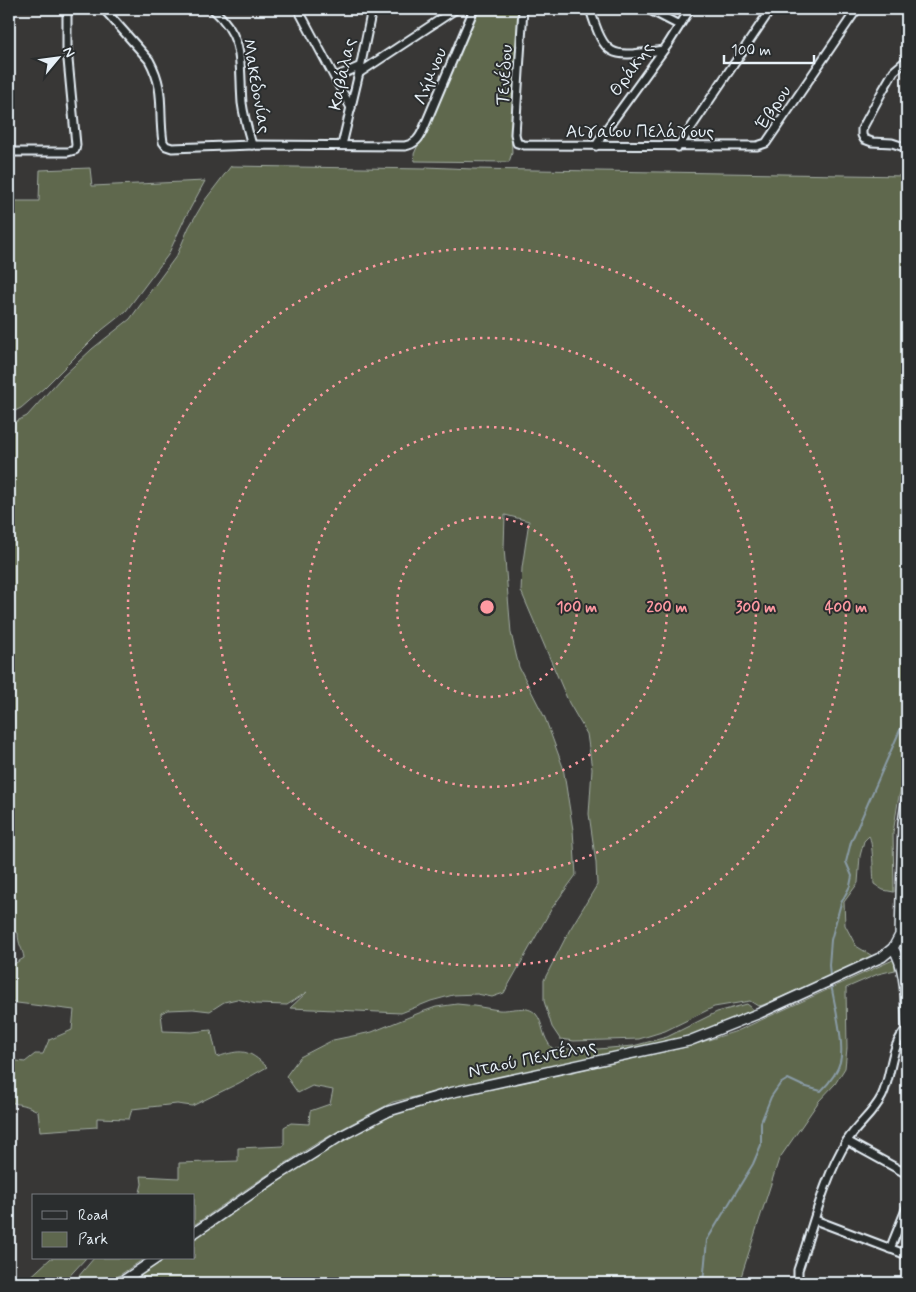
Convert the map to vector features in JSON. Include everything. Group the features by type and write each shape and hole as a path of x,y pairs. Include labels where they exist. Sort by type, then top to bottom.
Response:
{"street":[{"path":"9,152 68,152 75,150 67,49 67,9"},
{"path":"104,9 149,60 154,70 161,94 162,137 163,143 166,146 172,148 252,145 342,146"},
{"name":"Μακεδονίας","path":"213,9 228,26 237,42 240,57 243,111 252,145"},
{"path":"298,9 351,108"},
{"name":"Καβάλας","path":"342,146 372,9"},
{"path":"335,77 360,69 456,9"},
{"name":"Λήμνου","path":"342,146 405,146 414,143 421,135 474,9"},
{"name":"Τενέδου","path":"518,143 515,134 523,9"},
{"path":"590,9 600,38 606,47 612,51 621,54 663,50"},
{"path":"648,9 679,25"},
{"name":"Θράκης","path":"596,146 690,9"},
{"path":"678,147 771,9"},
{"name":"Έβρου","path":"762,145 772,137 858,9"},
{"path":"907,60 894,71 862,128 864,139 872,142 892,143 907,148"},
{"name":"Αιγαίου Πελάγους","path":"518,143 524,145 678,147 762,145"},
{"path":"798,1283 798,1270 828,1180 847,1140 865,1120 881,1097 900,1038 907,1029 905,985 900,961 893,948 897,942 900,930 905,880 903,822 907,797"},
{"name":"Νταού Πεντέλης","path":"195,1232 274,1178 367,1121 389,1111 449,1093 689,1040 726,1027 877,960 893,948"},
{"path":"847,1140 907,1172"},
{"path":"890,1249 907,1207"},
{"path":"815,1220 907,1255"},
{"path":"120,1283 154,1260"}],"green space":[{"path":"477,9 521,9 511,131 512,153 509,162 415,161 414,154"},
{"path":"231,166 426,169 426,167 907,176 907,770 899,796 893,833 894,892 883,890 874,884 869,836 864,841 860,856 858,883 844,902 845,925 856,946 874,957 763,1005 758,1006 750,1001 714,1007 665,1031 639,1039 574,1041 560,1039 552,1027 544,1001 544,980 569,931 597,885 589,814 592,769 587,734 569,703 521,591 522,568 529,521 505,515 504,548 511,633 519,667 545,718 563,767 573,830 576,875 552,908 504,993 492,997 477,994 453,995 431,1001 401,1013 290,1008 307,992 287,1005 256,1004 237,999 224,1002 210,1011 193,1009 168,1010 161,1013 163,1031 192,1032 211,1030 217,1057 244,1052 255,1057 267,1067 192,1106 177,1104 132,1109 129,1119 97,1118 97,1127 40,1131 38,1111 27,1106 9,1102 9,1060 25,1062 35,1054 43,1054 49,1040 72,1030 74,1010 9,1002 9,967 24,958 18,933 9,929 9,425 27,416 60,379 92,349 130,319 177,255 189,227 205,200"},
{"path":"90,168 92,186 205,181 168,255 126,311 102,330 44,388 21,408 9,414 9,201 39,201 40,170"},
{"path":"895,959 895,970 878,974 846,988 847,1048 845,1068 835,1084 819,1101 779,1159 739,1283 127,1283 160,1260 195,1260 195,1236 279,1178 337,1142 399,1113 432,1102 686,1047 737,1031"},
{"path":"457,1004 499,1010 528,1009 539,1018 546,1040 553,1049 598,1049 633,1046 667,1037 717,1012 747,1004 752,1010 715,1027 674,1041 393,1102 314,1145 195,1224 195,1194 140,1194 142,1184 141,1176 179,1178 179,1163 238,1161 238,1148 284,1146 284,1127 291,1123 309,1124 310,1111 330,1104 333,1090 312,1086 298,1093 286,1076 300,1057 333,1040 372,1032 436,1007"},
{"path":"49,1260 84,1260 63,1283 9,1283 9,1279 26,1281"},
{"path":"92,1260 142,1260 108,1283 73,1283"}],"waterway":[{"path":"830,976 831,940 841,903 850,886 852,876 846,862 851,842 907,714"},
{"path":"703,1283 707,1240 753,1164 761,1145 761,1122 771,1097 780,1084 788,1079 821,1091 839,1066 841,1054 839,1023 831,984"}]}
